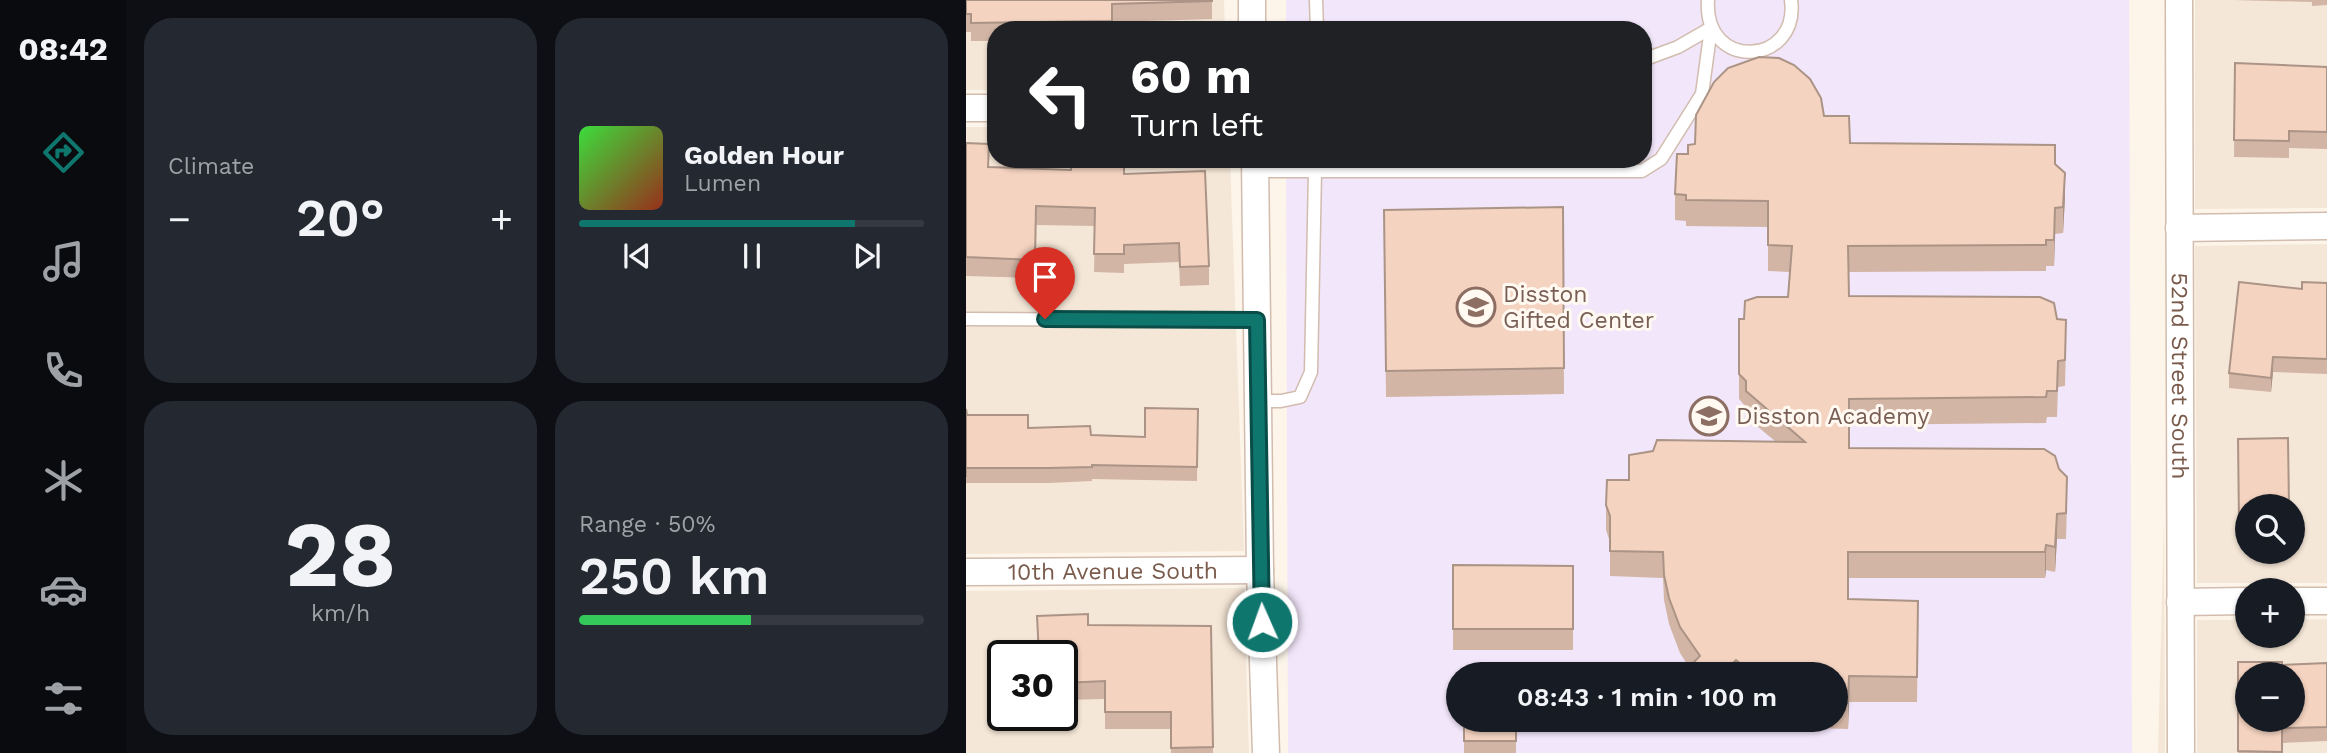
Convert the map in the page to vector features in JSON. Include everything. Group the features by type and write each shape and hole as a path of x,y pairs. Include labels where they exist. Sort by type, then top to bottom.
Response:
{"street":[{"path":"1251,0 1252,21"},
{"name":"52nd Street South","path":"2179,0 2181,753"},
{"path":"966,108 987,108"},
{"path":"1255,168 1260,570 1266,753"},
{"path":"2179,228 2327,226"},
{"name":"10th Avenue South","path":"966,572 1260,570"},
{"path":"2180,602 2235,601"},
{"path":"2305,601 2327,601"}],"lane":[{"path":"1316,0 1317,21"},
{"path":"1708,0 1707,14 1711,28 1719,40 1731,48 1745,52 1760,51 1773,46 1783,37 1793,12 1791,0"},
{"path":"1652,57 1678,47 1711,28"},
{"path":"1652,165 1661,159 1702,94 1711,28"},
{"path":"1259,401 1281,401 1300,397 1311,372 1315,168"},
{"path":"1478,168 1642,171 1647,168"},
{"path":"966,319 1257,320"}],"shaded area":[{"path":"966,0 1224,0 1225,21 987,21 987,90 966,90"},
{"name":"Disston Academy","path":"1286,0 2129,0 2132,753 1288,753 1286,168 1652,168 1652,21 1286,21"},
{"path":"2195,0 2327,0 2327,208 2195,209"},
{"path":"966,127 987,127 987,168 1230,168 1244,551 966,554"},
{"path":"2327,244 2327,583 2305,583 2305,578 2235,578 2235,583 2197,583 2195,246"},
{"path":"2164,518 2165,753 2158,753"},
{"path":"1244,588 1249,753 966,753 966,591"},
{"path":"2327,619 2327,753 2197,753 2197,620 2235,620 2235,648 2305,648 2305,620"}],"building":[{"path":"966,0 1212,0 1112,4 1112,21 971,23 971,14 966,14"},
{"path":"1759,57 1779,58 1794,65 1810,79 1821,98 1824,116 1849,116 1850,143 2055,145 2055,164 2065,173 2063,207 2055,208 2054,240 2046,240 2046,245 1848,246 1849,296 2040,297 2054,303 2057,319 2066,320 2065,360 2058,361 2057,391 2047,391 2046,397 1849,399 1849,448 2044,449 2055,456 2059,469 2067,477 2066,513 2057,514 2055,547 2046,545 2045,552 1848,552 1848,599 1918,601 1917,677 1849,676 1848,703 1848,662 1694,662 1700,656 1680,627 1669,598 1663,552 1610,551 1607,480 1629,480 1629,455 1653,451 1657,440 1805,442 1746,391 1746,381 1739,374 1739,319 1744,319 1745,301 1757,297 1788,297 1792,246 1768,245 1768,201 1686,200 1686,195 1675,194 1677,154 1688,154 1688,145 1695,144 1696,115 1714,82 1728,68"},
{"path":"2235,63 2327,67 2327,132 2289,131 2289,141 2234,140"},
{"path":"966,143 987,144 987,168 1124,168 1124,174 1205,171 1209,266 1180,267 1179,243 1124,245 1124,254 1094,254 1095,208 1036,206 1035,260 966,257"},
{"path":"1563,207 1564,368 1386,371 1384,210"},
{"path":"2239,282 2302,289 2302,282 2327,283 2327,359 2273,357 2271,378 2229,373"},
{"path":"1145,408 1198,409 1197,467 1092,465 966,468 966,409 967,415 1028,415 1028,428 1090,426 1091,435 1145,437"},
{"path":"2288,438 2289,494 2239,494 2238,439"},
{"path":"1453,565 1573,566 1573,629 1453,629"},
{"path":"1088,614 1088,625 1211,626 1213,747 1171,748 1171,712 1105,712 1105,681 1078,682 1078,640 1038,640 1037,616"},
{"path":"2327,663 2327,727 2305,727 2305,664"},
{"path":"1464,732 1516,732 1516,741 1464,741"},
{"path":"2238,732 2282,732 2282,752 2238,751"}],"place":[{"name":"Disston Gifted Center","path":"1476,307"},
{"name":"Disston Academy","path":"1709,416"}],"route":[{"path":"1045,319 1257,320 1262,622"}]}
